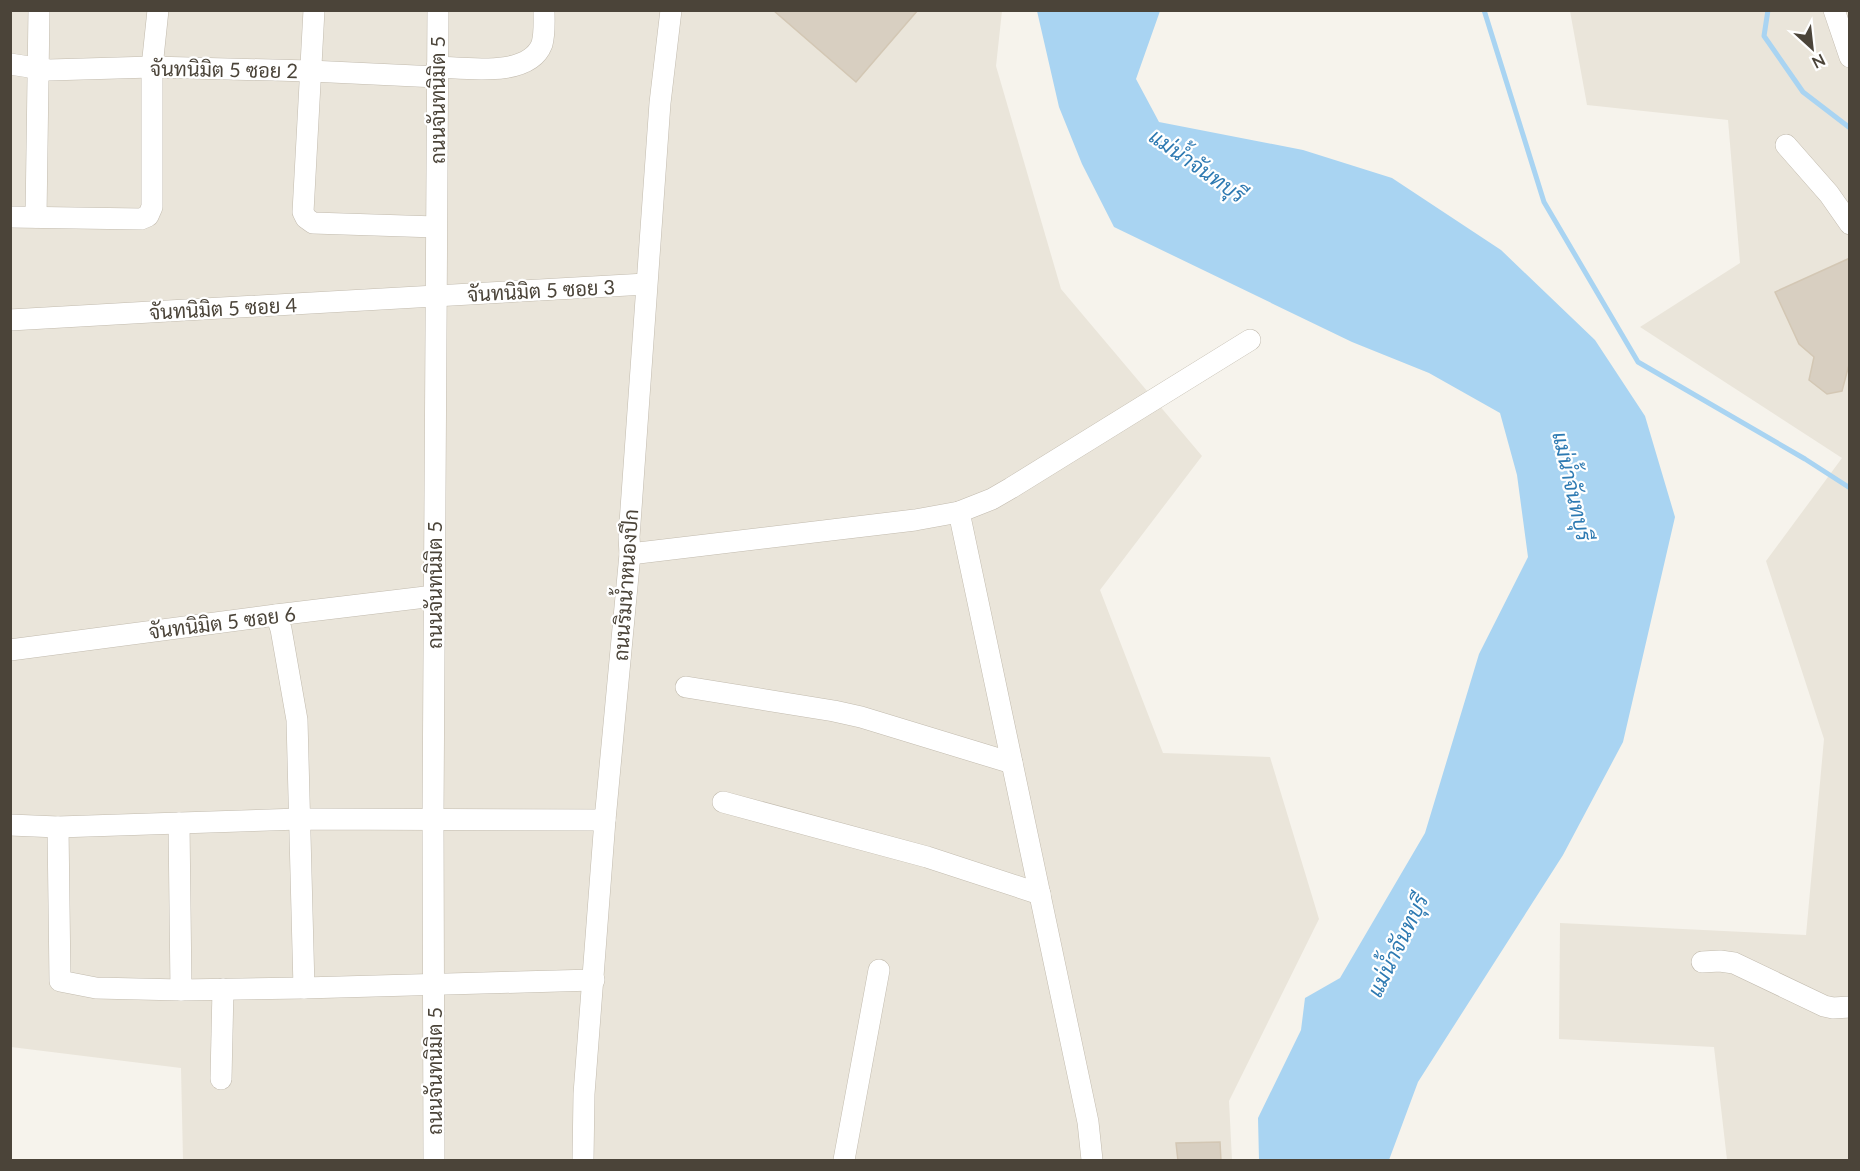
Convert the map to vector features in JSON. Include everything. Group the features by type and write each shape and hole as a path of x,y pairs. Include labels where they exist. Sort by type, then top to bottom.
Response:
{"street":[{"path":"36,217 39,10"},
{"path":"10,217 141,219 148,216 152,207 152,67 158,10"},
{"path":"314,10 303,212 306,218 313,223 436,227"},
{"name":"ถนนจันทนิมิต 5","path":"434,1161 433,818 438,10"},
{"name":"จันทนิมิต 5 ซอย 2","path":"10,64 50,70 152,67 437,72 505,68 522,64 533,58 544,36 544,10"},
{"name":"ถนนริมน้ำหนองปึก","path":"584,1161 584,1094 605,820 630,554 629,537 660,103 671,10"},
{"path":"1834,10 1850,57"},
{"path":"1786,145 1829,194 1850,224"},
{"name":"จันทนิมิต 5 ซอย 3","path":"436,296 646,284"},
{"name":"จันทนิมิต 5 ซอย 4","path":"10,320 436,296"},
{"path":"630,554 915,520 959,512 992,499 1011,488 1250,340"},
{"path":"959,512 1088,1122 1092,1161"},
{"name":"จันทนิมิต 5 ซอย 6","path":"10,650 434,596"},
{"path":"276,615 281,629 297,720 304,988"},
{"path":"686,687 843,712 1012,764"},
{"path":"723,802 927,857 1040,894"},
{"path":"10,825 58,827 300,819 605,820"},
{"path":"178,823 181,990"},
{"path":"58,827 60,981 96,988 181,990 594,980"},
{"path":"1701,962 1734,963 1824,1006 1850,1007"},
{"path":"844,1161 879,970"},
{"path":"221,1079 223,989"}],"shaded area":[{"path":"11,11 1002,11 996,66 1061,289 1202,456 1100,590 1163,753 1270,757 1319,919 1229,1101 1232,1160 183,1160 181,1068 11,1047"},
{"path":"1570,11 1849,11 1849,1160 1727,1160 1714,1047 1559,1039 1560,923 1806,935 1824,739 1766,561 1842,458 1640,327 1740,263 1728,120 1587,105"}],"water":[{"name":"แม่น้ำจันทบุรี","path":"1037,11 1160,11 1136,79 1159,122 1303,150 1392,178 1501,250 1595,340 1645,416 1675,517 1623,742 1563,855 1418,1082 1389,1160 1259,1160 1258,1118 1301,1030 1305,998 1340,978 1425,833 1479,654 1528,557 1517,475 1500,413 1429,373 1352,342 1114,227 1082,164 1059,107"}],"building":[{"path":"773,10 918,10 856,82"},
{"path":"1850,258 1850,361 1842,391 1827,394 1809,380 1814,357 1799,344 1775,292"},
{"path":"1220,1142 1221,1161 1178,1161 1176,1143"}],"waterway":[{"path":"1484,10 1544,202 1638,362 1805,459 1850,488"},
{"path":"1768,10 1764,36 1803,92 1850,128"}]}
